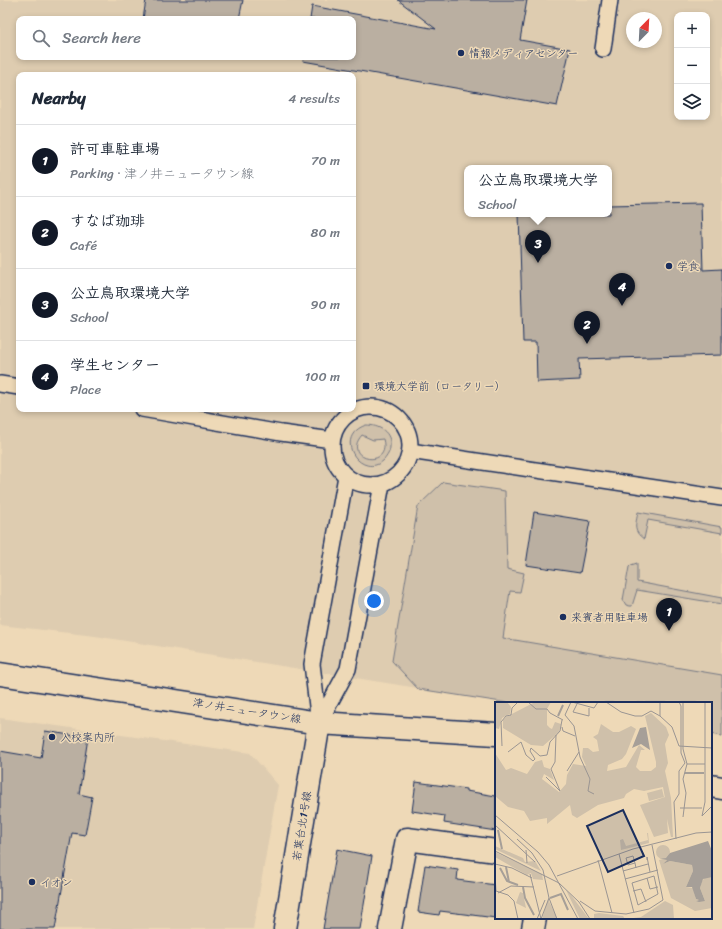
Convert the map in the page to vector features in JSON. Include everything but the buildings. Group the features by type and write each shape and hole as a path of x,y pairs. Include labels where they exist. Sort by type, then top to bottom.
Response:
{"street":[{"name":"津ノ井ニュータウン線","path":"0,674 319,723 495,734"},
{"name":"若葉台北1号線","path":"285,929 319,723"},
{"path":"712,786 722,788"},
{"path":"390,929 407,839 495,851"},
{"path":"533,929 535,919"}],"lane":[{"path":"603,49 610,0"},
{"path":"0,384 16,387"},
{"path":"351,412 344,417 336,428 332,440 333,454 338,466 346,476 357,483 370,485 382,484 394,479 403,470 409,459 411,446 409,434 403,422 394,413 381,408 368,406 356,409"},
{"path":"159,412 274,432 332,440"},
{"path":"410,451 722,498"},
{"path":"319,723 312,664 346,476"},
{"path":"319,723 348,669 382,484"}],"shaded area":[{"path":"0,0 722,0 722,737 712,736 712,702 504,702 95,636 0,625"},
{"path":"366,425 371,425 384,430 387,433 390,442 390,449 384,460 375,465 367,465 359,461 354,455 351,447 351,438 356,431","holes":["362,435 373,440 383,439 384,449 380,455 375,458 361,456 357,451 357,444"]},
{"path":"443,482 505,491 507,569 524,573 520,592 510,591 503,638 722,675 722,736 712,734 712,702 502,702 418,689 392,661 418,506"},
{"path":"638,512 722,527 722,533 648,520 644,539 636,530"},
{"path":"637,563 637,582 722,598 722,604 637,590 632,606 626,605 623,600 629,567"},
{"path":"0,718 250,753 278,785 253,929 0,929"}],"place":[{"name":"情報メディアセンター","path":"461,53"},
{"name":"公立鳥取環境大学","path":"538,263"},
{"name":"学食","path":"669,266"},
{"name":"学生センター","path":"622,306"},
{"name":"すなば珈琲","path":"587,344"},
{"name":"環境大学前（ロータリー）","path":"366,386"},
{"name":"来賓者用駐車場","path":"563,617"},
{"name":"許可車駐車場","path":"669,631"},
{"name":"入校案内所","path":"52,737"},
{"name":"イオン","path":"32,882"}]}
